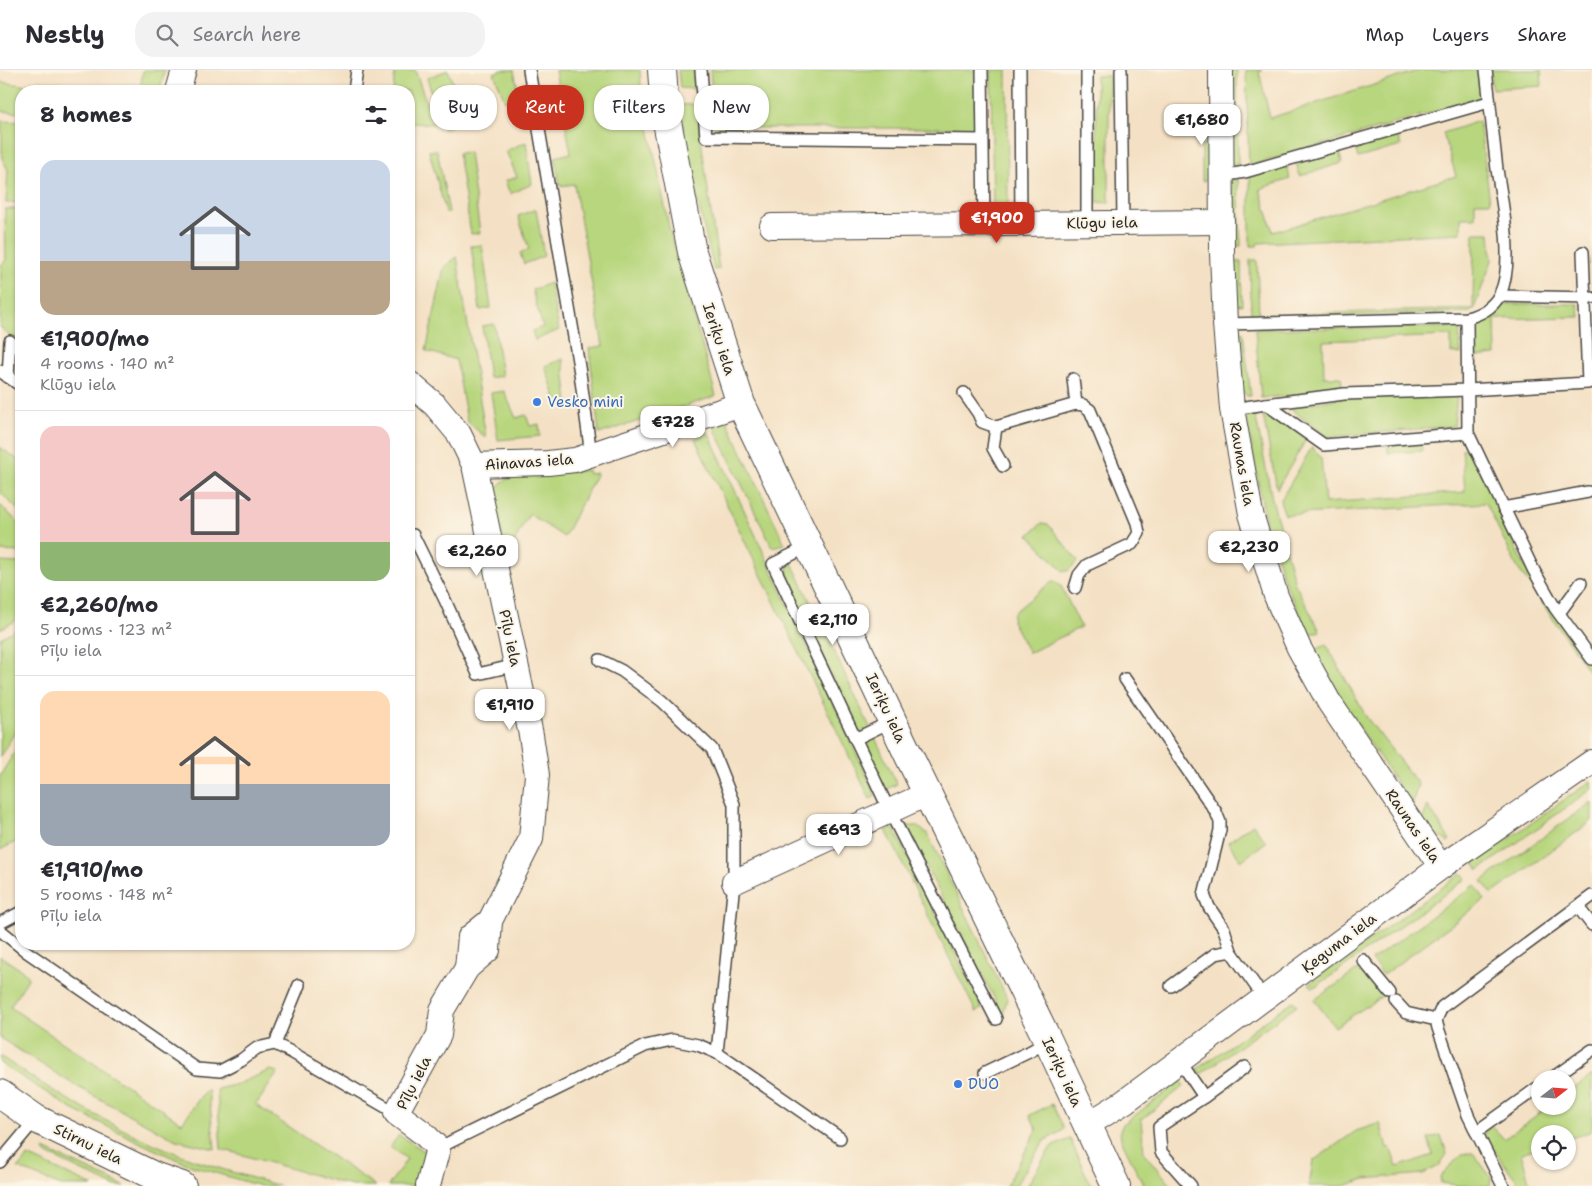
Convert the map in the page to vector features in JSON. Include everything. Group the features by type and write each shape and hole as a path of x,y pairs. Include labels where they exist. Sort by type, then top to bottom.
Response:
{"street":[{"path":"180,85 184,70"},
{"name":"Ieriķu iela","path":"662,70 665,111 692,252 741,404 1116,1186"},
{"name":"Raunas iela","path":"1221,70 1222,222 1226,324 1232,409 1251,514 1276,596 1298,648 1329,702 1441,867"},
{"name":"Klūgu iela","path":"772,226 1222,222"},
{"name":"Ainavas iela","path":"415,388 435,405 459,434 474,465 548,463 575,460 741,404"},
{"name":"Pīļu iela","path":"438,1148 423,1133 396,1113 439,1035 442,1010 467,968 470,936 490,921 531,839 537,776 531,734 474,465"},
{"name":"Ķeguma iela","path":"1087,1125 1124,1102 1441,867 1592,762"},
{"path":"734,882 927,794"},
{"name":"Stirnu iela","path":"0,1094 36,1119 156,1177 182,1186"},
{"path":"428,1186 438,1148"}],"lane":[{"path":"355,85 357,70"},
{"path":"529,70 580,374 591,455"},
{"path":"701,70 706,137 982,140"},
{"path":"982,70 984,225"},
{"path":"1020,70 1020,224"},
{"path":"1087,70 1087,224"},
{"path":"1121,70 1123,223"},
{"path":"1226,324 1467,318 1483,313 1499,296 1505,281 1506,241 1486,70"},
{"path":"1222,176 1245,172 1489,102"},
{"path":"1232,409 1344,394 1468,390 1588,383 1589,298 1583,252"},
{"path":"1499,296 1589,298"},
{"path":"1467,318 1468,433 1529,561 1559,613 1592,659"},
{"path":"10,341 4,374 15,382"},
{"path":"1073,379 1076,404"},
{"path":"964,393 982,422 996,427 1076,404 1083,405 1090,410 1137,523 1139,533 1132,544 1088,565 1079,575 1075,588"},
{"path":"1266,404 1324,445 1468,433"},
{"path":"996,427 993,448 1003,466"},
{"path":"1504,508 1588,492"},
{"path":"415,539 478,674 516,665"},
{"path":"809,546 773,564 890,812 996,1019"},
{"path":"1559,613 1581,583"},
{"path":"600,660 622,671 662,701 712,749 734,804 734,882 717,1053"},
{"path":"1125,679 1216,812 1220,822 1220,830 1204,895 1209,907 1224,929 1231,951 1264,998"},
{"path":"855,739 892,721"},
{"path":"1503,1186 1476,1132 1451,1068 1436,1020 1442,1007 1592,896"},
{"path":"1578,907 1592,925"},
{"path":"0,923 15,915"},
{"path":"0,930 15,942"},
{"path":"25,950 197,1069 220,1071 241,1060 257,1048 275,1044 396,1113"},
{"path":"1171,986 1215,954 1231,951"},
{"path":"1363,960 1406,1013 1436,1020"},
{"path":"275,1044 299,985"},
{"path":"438,1148 645,1046 672,1040 698,1045 717,1053 840,1138"},
{"path":"985,1073 1031,1052 1048,1041"},
{"path":"1564,1070 1592,1050"},
{"path":"1180,1061 1204,1097"},
{"path":"1191,1186 1162,1152 1159,1127 1245,1067"},
{"path":"1476,1132 1531,1092"},
{"path":"0,1162 36,1119"}],"green space":[{"path":"143,70 165,70 161,85 141,85"},
{"path":"395,70 415,70 430,113 430,124 415,123 415,85 394,85"},
{"path":"448,70 454,85 430,85 430,88 427,78"},
{"path":"502,70 514,70 517,85 507,85 507,100 505,101 494,73"},
{"path":"555,70 640,70 641,85 594,85 594,130 649,130 669,227 716,396 599,434 589,348 603,346 574,184 560,186 555,157 571,153 567,130 584,130 584,85 558,85"},
{"path":"678,70 693,70 694,89 684,88 684,85 680,85"},
{"path":"710,70 977,70 977,128 769,128 769,85 711,85"},
{"path":"991,70 1007,70 1008,212 993,211"},
{"path":"1229,70 1237,70 1238,164 1230,165"},
{"path":"1246,70 1263,70 1259,72 1270,118 1421,70 1477,70 1482,98 1249,166"},
{"path":"1491,70 1541,70 1542,86 1492,89"},
{"path":"1096,76 1109,76 1109,203 1097,202"},
{"path":"38,81 78,85 37,85"},
{"path":"0,82 22,85 15,85 15,112 0,111"},
{"path":"694,104 694,130 700,130 719,269 714,270 691,173 684,130 684,105"},
{"path":"2,121 15,122 15,202 6,203 8,170 2,158"},
{"path":"1479,121 1490,202 1475,202 1475,218 1461,218 1461,233 1258,243 1257,246 1250,246 1250,176 1287,165 1290,179 1260,189 1273,232 1456,176 1443,133"},
{"path":"1397,134 1401,146 1358,158 1354,145"},
{"path":"526,142 532,184 510,194 505,181 517,177 506,151"},
{"path":"1202,144 1209,144 1210,180 1202,181"},
{"path":"437,150 449,212 446,213 429,151"},
{"path":"1339,151 1342,163 1300,176 1296,163"},
{"path":"469,152 480,233 471,234 458,153"},
{"path":"1232,179 1238,179 1241,246 1233,246"},
{"path":"5,209 15,209 15,341 0,327 1,265 6,260"},
{"path":"536,209 544,256 524,264 520,253 529,249 518,216"},
{"path":"1474,233 1490,233 1492,260 1474,309 1470,312 1251,319 1250,260 1257,260 1259,315 1473,309"},
{"path":"482,245 491,308 480,310 471,246"},
{"path":"457,257 486,438 467,421 456,360 426,351 444,267"},
{"path":"1234,262 1241,262 1242,305 1235,304"},
{"path":"550,283 559,330 535,340 532,331 543,327 532,290"},
{"path":"1507,304 1578,304 1580,317 1495,319 1496,355 1475,357 1473,321 1486,319 1498,306"},
{"path":"494,324 502,376 489,378 482,326"},
{"path":"1459,327 1461,354 1451,353 1451,336 1323,341 1324,377 1341,377 1343,391 1261,398 1255,329"},
{"path":"1243,332 1251,396 1247,396 1243,392 1237,341 1239,334"},
{"path":"563,359 568,402 558,405 545,366"},
{"path":"504,391 516,418 526,415 530,426 539,424 540,436 498,440 491,393"},
{"path":"1457,395 1454,426 1328,437 1288,407 1342,398"},
{"path":"1254,408 1272,499 1295,584 1320,631 1309,635 1284,580 1266,523 1246,417 1249,411"},
{"path":"1262,410 1307,438 1277,489"},
{"path":"726,419 785,544 772,547 712,423"},
{"path":"708,432 876,796 870,799 695,439"},
{"path":"1421,443 1422,451 1388,453 1388,445"},
{"path":"0,447 15,458 15,507 0,492"},
{"path":"1312,447 1321,458 1325,503 1465,492 1462,449 1470,448 1521,560 1538,586 1533,589 1518,569 1486,503 1285,515 1280,501"},
{"path":"588,470 589,474 597,473 564,537 529,514 507,556 491,494 502,482 511,477"},
{"path":"0,505 15,519 15,552 0,551"},
{"path":"1042,523 1048,524 1078,561 1068,571 1063,571 1029,535"},
{"path":"790,559 897,784 885,790 785,577"},
{"path":"0,562 15,563 15,621 0,629"},
{"path":"1051,582 1056,582 1061,586 1081,627 1029,653 1012,621 1013,613"},
{"path":"1545,598 1592,666 1592,676 1540,600"},
{"path":"15,629 15,732 0,757 0,638"},
{"path":"1326,644 1367,718 1418,784 1412,806 1352,716 1315,651"},
{"path":"15,751 15,842 0,850 0,776"},
{"path":"1591,781 1592,789 1479,870 1474,863"},
{"path":"1592,802 1592,821 1492,894 1482,881"},
{"path":"1428,806 1450,840 1448,842 1433,832 1422,820"},
{"path":"1253,824 1266,842 1241,861 1228,842"},
{"path":"905,826 916,826 927,833 1007,998 1003,1015"},
{"path":"894,829 982,1008 976,1012 886,830"},
{"path":"1462,873 1466,879 1317,986 1312,987 1309,984"},
{"path":"1475,885 1485,900 1383,975 1372,960"},
{"path":"0,956 27,974 28,979 10,1007 182,1123 208,1089 215,1149 176,1140 76,1086 0,1038"},
{"path":"1361,970 1368,974 1384,995 1335,1027 1314,1000 1356,971"},
{"path":"1293,1001 1297,1005 1201,1074 1197,1069"},
{"path":"0,1056 93,1114 141,1138 203,1163 280,1186 260,1186 192,1166 151,1148 72,1109 0,1063"},
{"path":"270,1070 278,1072 256,1105 376,1186 352,1186 221,1149 217,1089 238,1084"},
{"path":"1592,1075 1592,1131 1576,1136 1576,1125 1531,1125 1531,1150 1521,1153 1530,1184 1521,1186 1483,1136 1485,1132 1492,1126 1504,1139 1537,1115 1576,1115 1576,1087"},
{"path":"1181,1081 1184,1086 1141,1120 1144,1153 1172,1186 1144,1186 1121,1139 1120,1131 1123,1124"},
{"path":"1052,1104 1064,1128 1044,1141 1015,1186 1006,1186 1037,1130 1030,1115"},
{"path":"1380,1123 1387,1148 1390,1147 1397,1167 1433,1155 1428,1139 1441,1135 1447,1154 1439,1166 1423,1174 1365,1179 1344,1186 1309,1186 1313,1161 1356,1131"},
{"path":"399,1135 426,1152 413,1186 388,1186 407,1159 390,1147"},
{"path":"1070,1139 1091,1186 1027,1186 1051,1147"},
{"path":"44,1149 124,1186 114,1186 43,1152"},
{"path":"1473,1153 1491,1177 1490,1185 1462,1186 1441,1183 1440,1176 1462,1154"},
{"path":"28,1156 93,1186 61,1186 18,1168"}],"place":[{"name":"Vesko mini","path":"537,402"},
{"name":"DUO","path":"958,1084"}]}
